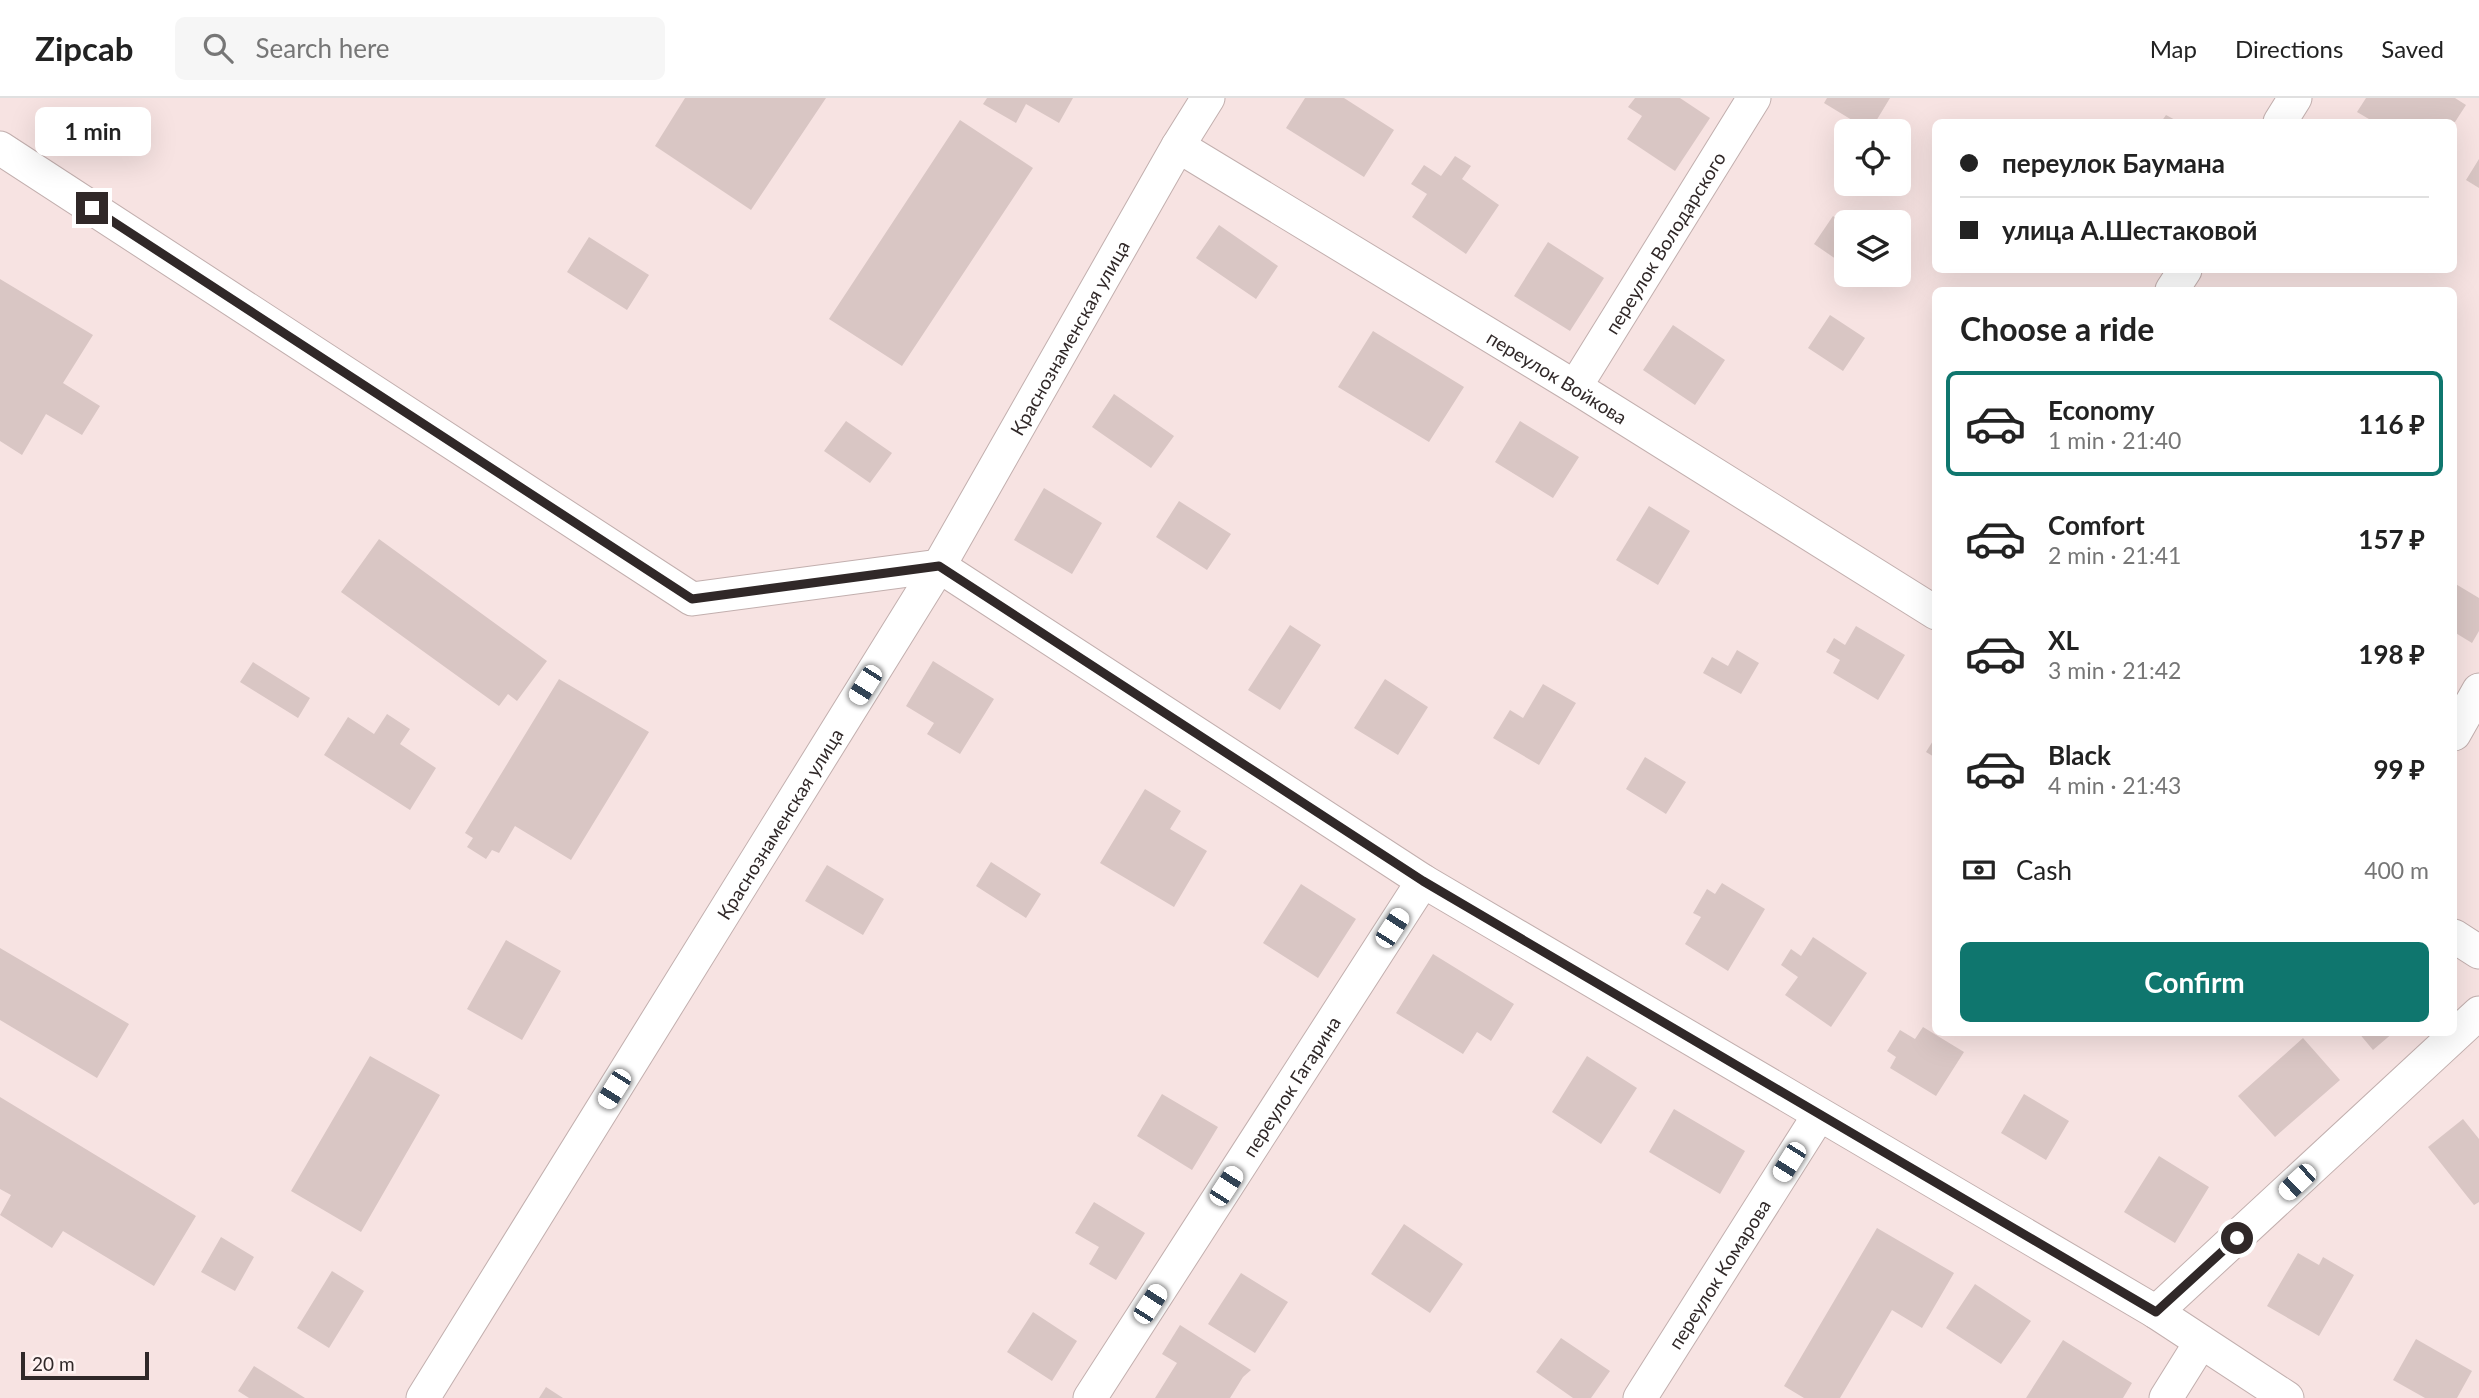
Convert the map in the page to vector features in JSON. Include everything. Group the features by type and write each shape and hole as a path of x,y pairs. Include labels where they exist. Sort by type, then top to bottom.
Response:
{"street":[{"name":"Краснознаменская улица","path":"423,1398 939,566 1208,98"},
{"name":"переулок Володарского","path":"1574,387 1754,98"},
{"path":"2282,119 2295,98"},
{"name":"переулок Войкова","path":"1178,146 1574,387 1932,611"},
{"path":"0,148 692,599 939,566 1423,881 2156,1312 2287,1398"},
{"path":"2457,729 2479,690"},
{"name":"переулок Гагарина","path":"1090,1398 1423,881"},
{"path":"2457,938 2479,952"},
{"path":"2457,1033 2479,1013"},
{"path":"2156,1312 2454,1036"},
{"name":"переулок Комарова","path":"1640,1398 1819,1115"},
{"path":"2166,1398 2201,1342"}],"building":[{"path":"685,98 826,98 751,210 655,146"},
{"path":"987,98 1073,98 1059,123 1026,104 1016,123 983,104"},
{"path":"1305,98 1344,98 1394,130 1364,177 1286,128"},
{"path":"1635,98 1680,98 1710,118 1675,171 1627,139 1642,116 1628,107"},
{"path":"1827,98 1890,98 1877,119 1850,119 1824,103"},
{"path":"2366,98 2455,98 2466,105 2457,119 2369,119 2357,112"},
{"path":"960,120 1033,168 902,366 829,319"},
{"path":"1455,156 1471,166 1462,179 1499,205 1466,254 1412,217 1427,194 1411,184 1424,165 1441,176"},
{"path":"2479,159 2479,188 2466,180"},
{"path":"1833,216 1834,258 1814,244"},
{"path":"1219,225 1278,266 1256,299 1196,258"},
{"path":"589,237 649,275 627,310 567,272"},
{"path":"1548,242 1604,278 1570,331 1514,296"},
{"path":"0,279 93,335 63,383 100,406 82,435 46,414 22,455 0,441"},
{"path":"1830,315 1865,338 1843,371 1808,348"},
{"path":"1673,325 1725,360 1695,405 1643,370"},
{"path":"1373,331 1464,387 1429,442 1338,387"},
{"path":"1114,394 1174,436 1151,468 1092,427"},
{"path":"846,421 892,453 870,483 824,451"},
{"path":"1520,421 1579,457 1553,498 1495,462"},
{"path":"1044,488 1102,523 1072,574 1014,540"},
{"path":"1179,501 1231,534 1207,570 1156,537"},
{"path":"1649,506 1690,531 1658,585 1616,560"},
{"path":"379,539 547,661 517,701 508,694 499,706 341,592"},
{"path":"2457,585 2479,598 2479,631 2472,643 2457,634"},
{"path":"1290,625 1321,645 1280,710 1248,690"},
{"path":"1856,626 1905,655 1878,700 1833,673 1840,660 1826,652 1834,638 1845,645"},
{"path":"1737,650 1759,663 1741,694 1703,673 1712,657 1728,666"},
{"path":"933,661 994,699 960,754 927,734 934,723 906,706"},
{"path":"253,662 310,698 298,718 240,682"},
{"path":"559,679 649,732 571,860 515,826 499,853 492,850 486,859 467,847 473,838 465,833"},
{"path":"1385,679 1428,707 1398,755 1354,728"},
{"path":"1543,684 1576,703 1539,765 1493,738 1510,710 1523,718"},
{"path":"387,714 410,729 400,744 436,768 410,810 324,755 348,717 374,734"},
{"path":"1932,742 1932,756 1926,752"},
{"path":"1645,757 1686,782 1666,814 1626,789"},
{"path":"1145,789 1181,811 1170,829 1207,851 1174,907 1100,863"},
{"path":"991,862 1041,894 1026,918 976,886"},
{"path":"827,865 884,899 863,935 805,901"},
{"path":"1722,883 1765,909 1728,971 1685,944 1701,917 1693,913 1707,889 1715,894"},
{"path":"1301,884 1356,919 1318,978 1263,943"},
{"path":"1813,937 1867,973 1831,1027 1785,995 1798,977 1781,965 1791,949 1801,956"},
{"path":"506,940 561,971 522,1040 467,1009"},
{"path":"0,948 129,1024 97,1078 0,1020"},
{"path":"1433,954 1514,1004 1491,1041 1477,1032 1463,1054 1396,1013"},
{"path":"1923,1027 1932,1032 1932,1036 1938,1036 1964,1052 1936,1096 1890,1068 1896,1057 1887,1051 1900,1030 1915,1039"},
{"path":"2361,1036 2389,1036 2373,1050"},
{"path":"2303,1038 2340,1080 2275,1137 2238,1096"},
{"path":"370,1056 440,1095 361,1232 291,1191"},
{"path":"1587,1056 1637,1088 1601,1144 1552,1112"},
{"path":"1162,1094 1218,1127 1192,1170 1137,1136"},
{"path":"2024,1094 2069,1121 2046,1160 2001,1133"},
{"path":"0,1097 196,1216 154,1286 63,1231 52,1248 0,1215 11,1195 0,1189"},
{"path":"1674,1109 1745,1151 1720,1194 1649,1152"},
{"path":"2463,1119 2479,1139 2479,1202 2474,1205 2428,1147"},
{"path":"2159,1156 2209,1187 2175,1243 2124,1212"},
{"path":"1094,1202 1145,1233 1116,1280 1089,1264 1099,1247 1075,1233"},
{"path":"1404,1224 1463,1264 1430,1313 1371,1274"},
{"path":"1877,1228 1954,1273 1922,1328 1892,1310 1840,1398 1804,1398 1784,1386"},
{"path":"221,1237 254,1257 235,1291 201,1272"},
{"path":"2298,1253 2319,1265 2323,1257 2354,1275 2319,1336 2267,1306"},
{"path":"332,1271 364,1291 329,1348 297,1328"},
{"path":"1241,1273 1288,1302 1255,1353 1208,1324"},
{"path":"1975,1284 2031,1321 2001,1364 1946,1328"},
{"path":"1033,1312 1077,1341 1052,1381 1007,1352"},
{"path":"1180,1325 1251,1370 1243,1377 1230,1398 1155,1398 1177,1363 1162,1354"},
{"path":"1561,1338 1610,1371 1591,1398 1573,1398 1536,1372"},
{"path":"2416,1339 2472,1371 2457,1398 2425,1398 2393,1380"},
{"path":"2063,1340 2132,1383 2123,1398 2026,1398"},
{"path":"254,1366 305,1398 249,1398 238,1391"},
{"path":"546,1387 563,1398 539,1398"}],"route":[{"path":"92,208 692,599 939,566 1423,881 2156,1312 2237,1238"}]}
